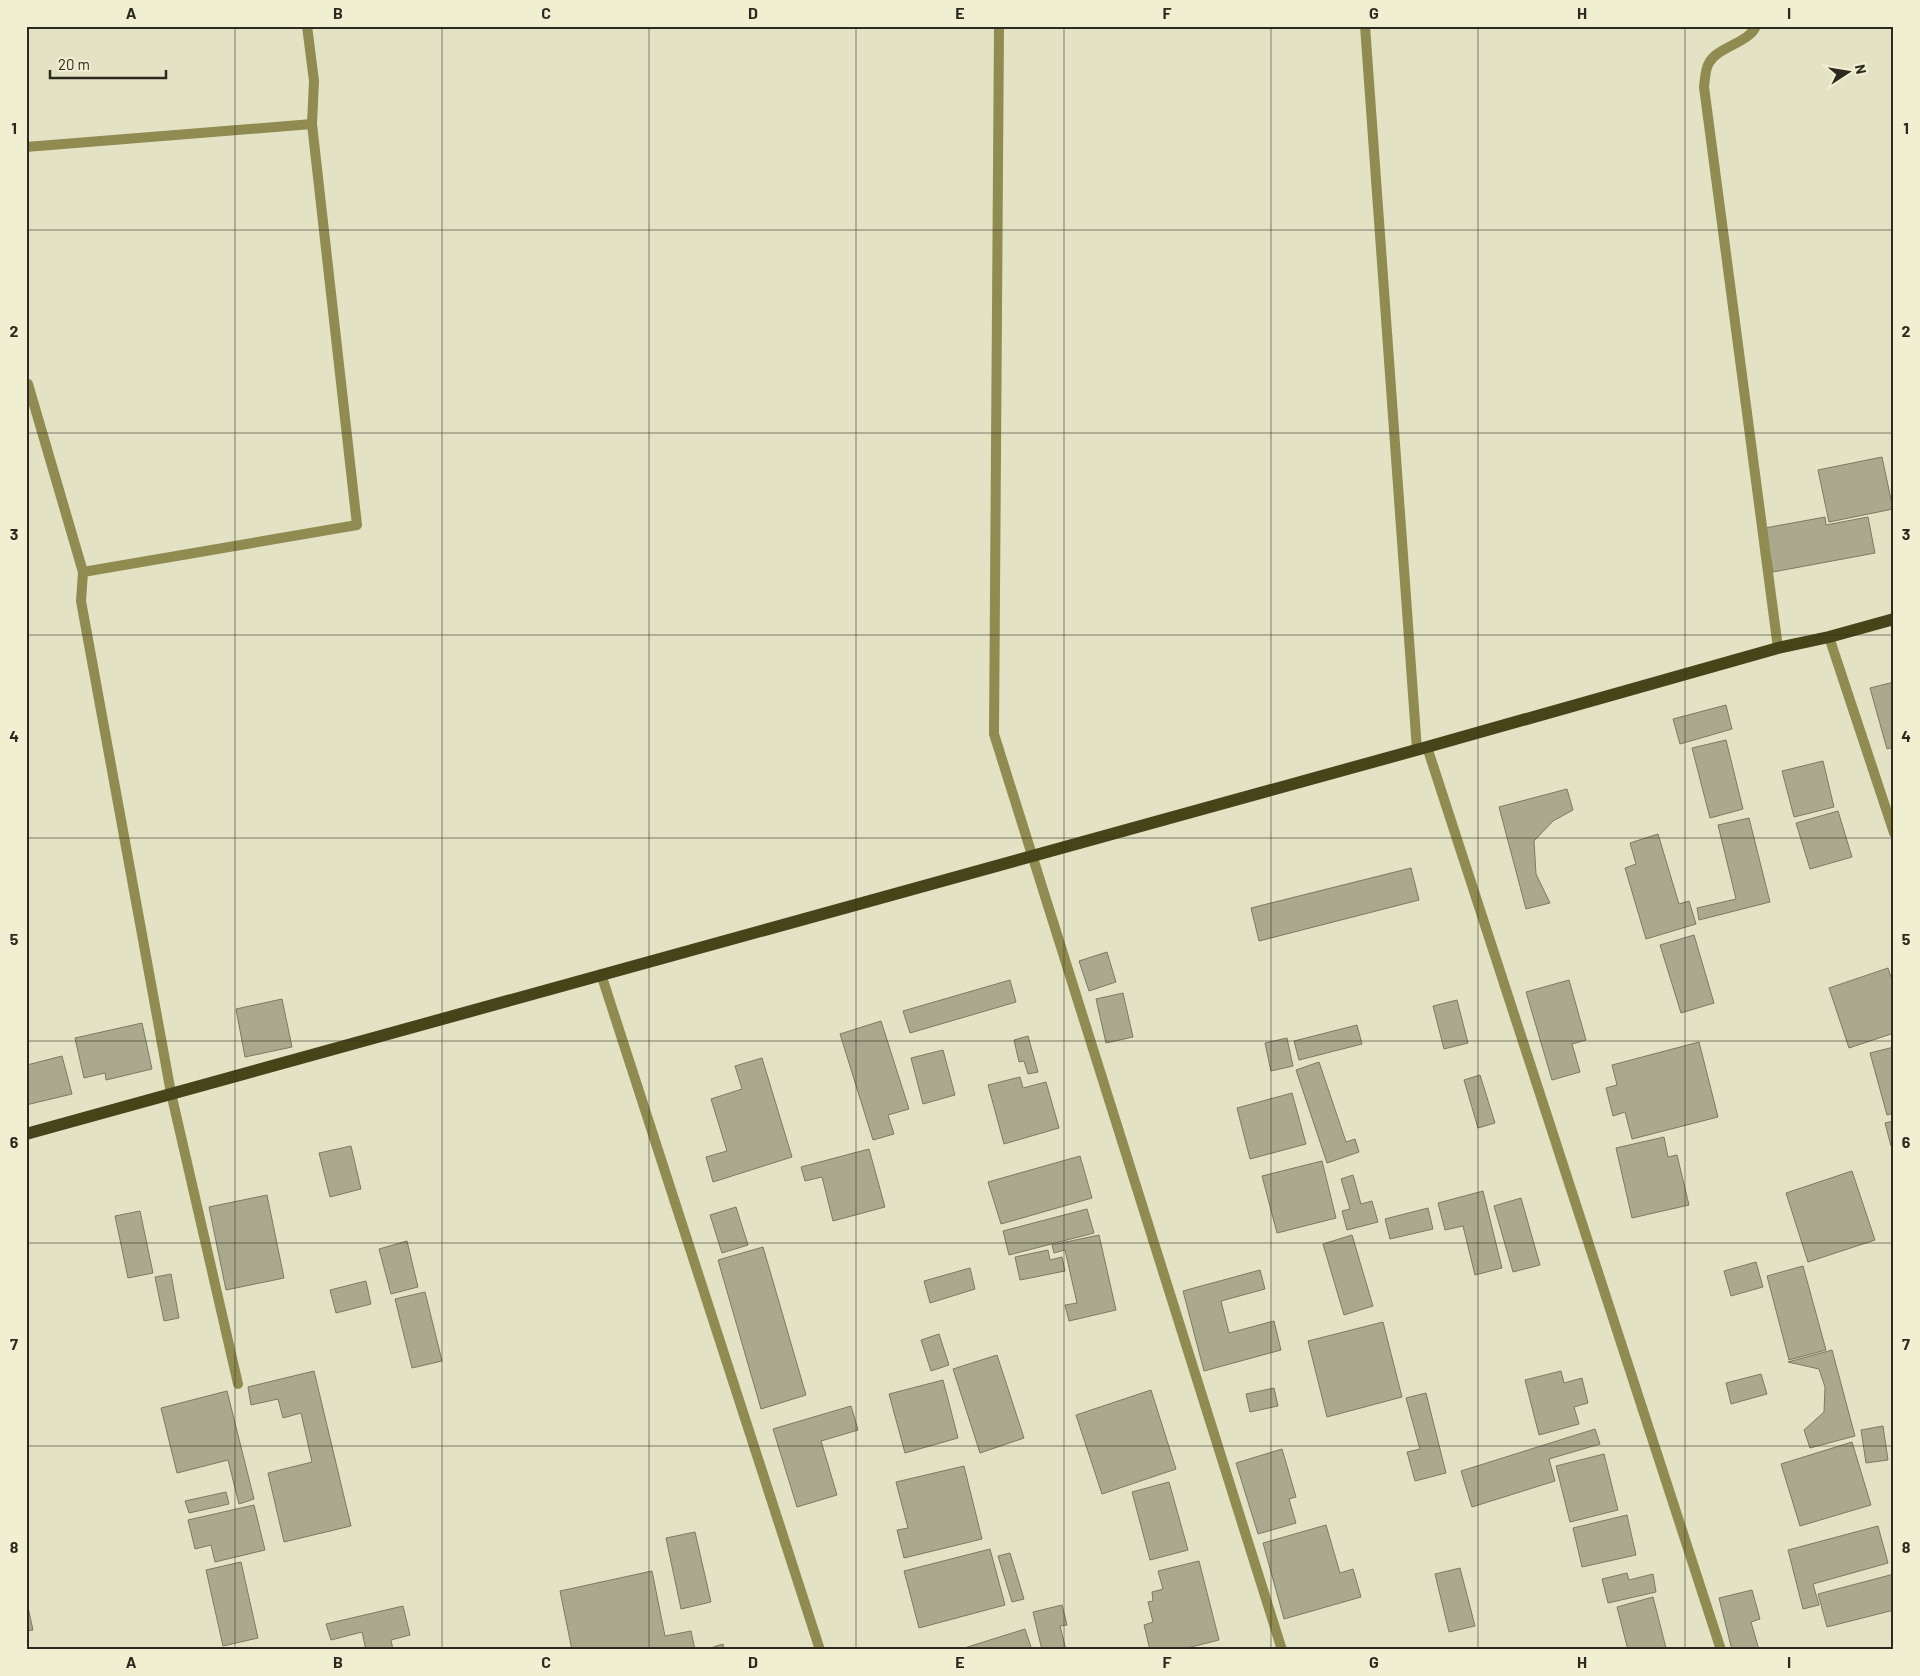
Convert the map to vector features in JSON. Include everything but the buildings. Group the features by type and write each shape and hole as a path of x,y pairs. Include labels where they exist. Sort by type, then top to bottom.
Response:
{"main road":[{"path":"26,1134 1422,749 1778,648 1829,637 1894,619"}],"street":[{"path":"83,572 357,525 312,124 314,81 307,26"},
{"path":"999,26 994,734 1282,1650"},
{"path":"1365,26 1422,749 1721,1650"},
{"path":"1756,26 1753,33 1724,50 1709,62 1704,87 1778,648"},
{"path":"26,147 312,124"},
{"path":"26,384 28,384 83,572 81,601 170,1093 238,1384"},
{"path":"1829,637 1894,834"},
{"path":"601,974 820,1650"}]}
